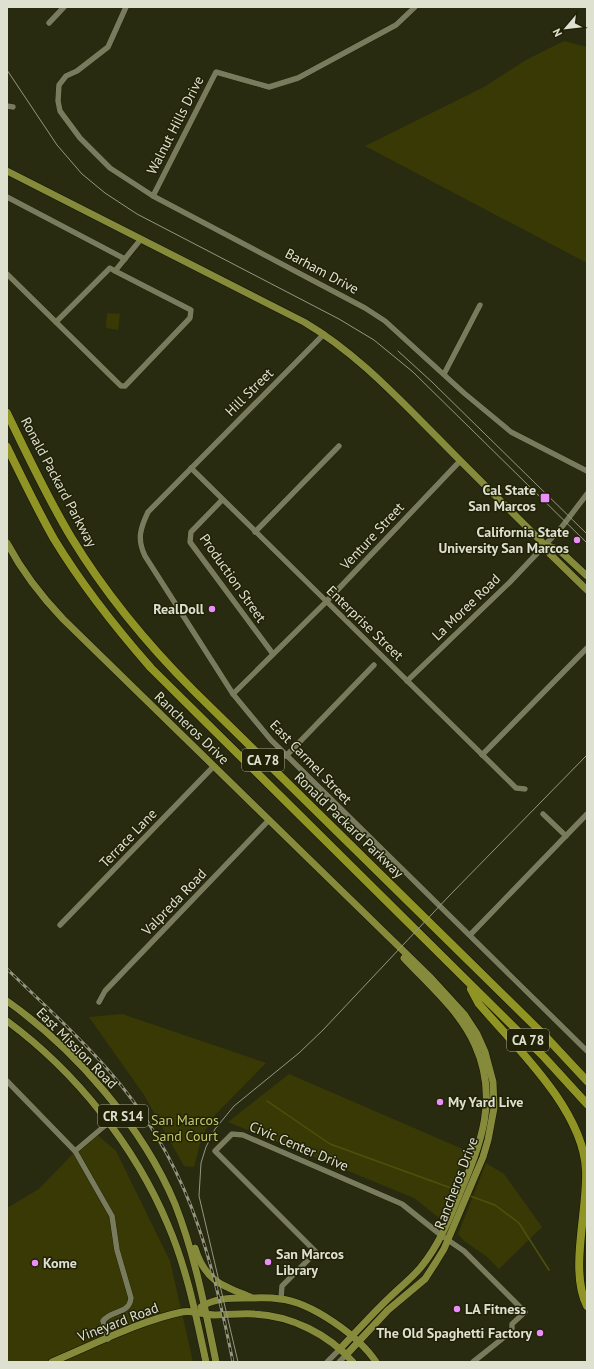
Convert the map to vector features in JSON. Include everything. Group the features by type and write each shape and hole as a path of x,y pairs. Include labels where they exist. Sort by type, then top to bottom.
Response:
{"highway":[{"name":"Ronald Packard Parkway","path":"7,413 41,482 71,537 105,588 145,639 194,691 573,1065 587,1081"},
{"name":"Ronald Packard Parkway","path":"7,447 54,538 95,600 127,640 180,698 544,1057 587,1104"},
{"path":"465,980 479,1004 557,1097 569,1114 578,1133 586,1170 579,1276 582,1294 587,1306"},
{"path":"573,1065 587,1078"}],"main road":[{"path":"7,171 324,334 362,364 545,545 550,554 587,590"},
{"name":"Rancheros Drive","path":"7,543 16,560 50,606 268,821 431,978 464,1014 477,1034 490,1068 494,1108 488,1140 477,1160 445,1238 441,1254 425,1279 388,1310 346,1355"},
{"path":"545,545 558,548 587,576"},
{"name":"East Mission Road","path":"7,1001 34,1022 56,1042 108,1097 140,1140 174,1204 196,1268 205,1304 216,1362"},
{"name":"East Mission Road","path":"7,1021 41,1050 72,1080 108,1123 149,1185 161,1209 183,1267 206,1362"},
{"path":"174,1204 192,1240 197,1256 206,1271 215,1280 227,1288 239,1291 252,1298"},
{"name":"Rancheros Drive","path":"340,1349 420,1269 445,1238"},
{"path":"194,1311 205,1304 224,1299 281,1299 314,1310 336,1323 358,1341 376,1362"},
{"path":"194,1311 207,1314 256,1314 277,1317 306,1327 325,1338 340,1349 353,1362"},
{"name":"Vineyard Road","path":"52,1362 152,1320 183,1312 194,1311"}],"street":[{"path":"49,23 64,7"},
{"name":"Barham Drive","path":"126,7 108,47 76,71 66,76 58,90 60,111 80,138 110,168 153,196 365,308 385,321 511,432 587,471"},
{"name":"Walnut Hills Drive","path":"153,196 216,72 269,88 298,78 396,25 415,7"},
{"path":"7,106 14,107"},
{"path":"7,196 125,259"},
{"path":"115,271 141,239"},
{"path":"7,274 121,386 125,386 190,318 191,310 110,268 56,322"},
{"path":"444,374 480,305"},
{"name":"Hill Street","path":"191,468 324,334"},
{"path":"255,532 339,446"},
{"name":"Venture Street","path":"233,694 326,602 460,461"},
{"name":"Enterprise Street","path":"191,468 516,788 525,789"},
{"name":"East Carmel Street","path":"191,468 148,512 141,527 139,536 140,546 233,694 286,756 587,1051"},
{"name":"La Moree Road","path":"407,681 509,583 561,528 587,494"},
{"name":"Production Street","path":"222,500 191,532 190,542 273,654"},
{"path":"482,755 587,648"},
{"path":"286,756 374,665"},
{"name":"Terrace Lane","path":"60,925 213,767"},
{"path":"543,814 566,836"},
{"path":"470,935 587,814"},
{"name":"Valpreda Road","path":"98,1002 105,991 268,821"},
{"path":"7,1081 75,1151 112,1216 117,1250 131,1298 130,1304 126,1309 107,1316 103,1321 108,1339"},
{"path":"75,1151 108,1123"},
{"name":"Civic Center Drive","path":"281,1299 282,1286 316,1252 214,1151 232,1134 243,1135 402,1204 445,1238"},
{"path":"445,1238 464,1251 525,1312 512,1324 512,1331 473,1362"},
{"name":"Rancheros Drive","path":"327,1362 340,1349"},
{"name":"Rancheros Drive","path":"339,1362 346,1355"}],"green space":[{"path":"564,41 587,47 587,263 365,146 484,87 526,60"},
{"path":"107,313 120,314 118,330 106,328"},
{"name":"San Marcos Sand Court","path":"122,1014 266,1063 214,1116 202,1136 194,1167 184,1166 144,1095 89,1017"},
{"path":"289,1074 465,1150 443,1221 414,1198 228,1122"},
{"path":"94,1132 116,1151 170,1261 193,1362 7,1362 7,1208 39,1189"},
{"path":"486,1163 504,1174 542,1227 499,1269 486,1256 464,1241 458,1234"}],"waterway":[{"path":"267,1101 330,1144 459,1191"},
{"path":"470,1196 495,1205 519,1223 549,1270"}],"tram line":[{"path":"7,70 57,145 82,174 105,193 137,214 339,319 374,340 413,372 587,543"},
{"path":"398,351 432,382 587,534"},
{"path":"238,1362 199,1196 201,1163 206,1147 215,1129 234,1106 299,1053 323,1030 449,896 587,755"}],"railway":[{"path":"7,969 59,1019 109,1071 136,1104 158,1138 192,1208 215,1282 233,1362"}],"place":[{"name":"Cal State San Marcos","path":"545,498"},
{"name":"California State University San Marcos","path":"577,540"},
{"name":"RealDoll","path":"212,609"},
{"name":"My Yard Live","path":"440,1102"},
{"name":"San Marcos Library","path":"268,1262"},
{"name":"Kome","path":"35,1263"},
{"name":"LA Fitness","path":"457,1309"},
{"name":"The Old Spaghetti Factory","path":"540,1333"}]}
